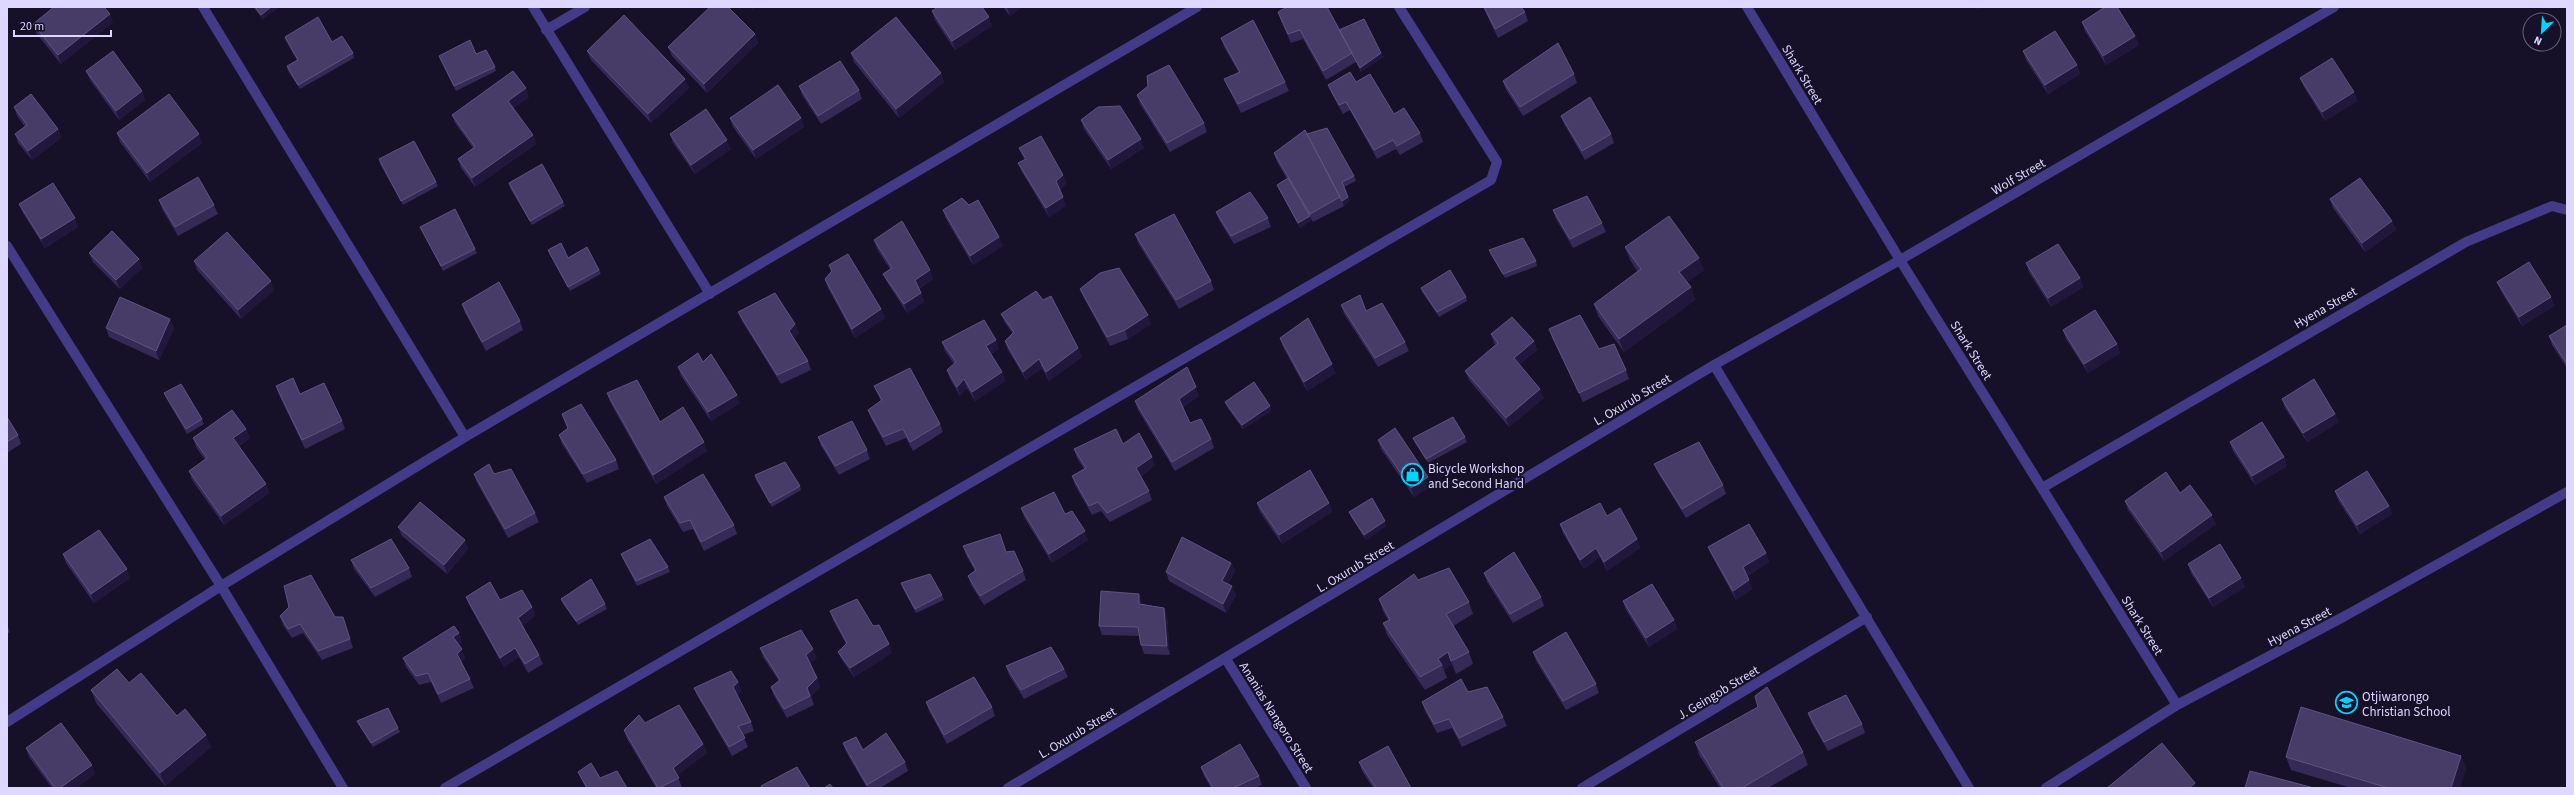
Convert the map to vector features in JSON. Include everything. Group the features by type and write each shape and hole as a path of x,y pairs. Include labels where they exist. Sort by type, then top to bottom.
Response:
{"street":[{"path":"203,7 465,437"},
{"path":"533,7 710,294"},
{"path":"546,30 585,7"},
{"path":"7,722 221,586 465,437 1197,7"},
{"path":"445,788 1491,180 1497,162 1399,7"},
{"name":"Shark Street","path":"1748,7 1900,260 2177,705"},
{"name":"Wolf Street","path":"1714,365 1900,260 2334,7"},
{"name":"Hyena Street","path":"2042,488 2466,242 2552,206 2567,210"},
{"path":"7,246 221,586 342,788"},
{"path":"1714,365 1969,788"},
{"name":"L. Oxurub Street","path":"1008,788 1226,659 1714,365"},
{"name":"Hyena Street","path":"2046,788 2177,705 2345,616 2567,492"},
{"name":"J. Geingob Street","path":"1582,788 1867,617"},
{"name":"Ananias Nangoro Street","path":"1226,659 1306,788"}],"building":[{"path":"54,7 104,7 110,14 58,55 33,24"},
{"path":"255,7 271,7 261,15"},
{"path":"710,7 728,7 755,34 704,84 668,47"},
{"path":"938,7 982,7 989,17 952,41 932,11"},
{"path":"1287,7 1327,7 1352,53 1323,71 1300,30 1288,34 1278,12"},
{"path":"1484,7 1521,7 1525,12 1495,29"},
{"path":"2105,7 2117,7 2135,36 2103,56 2082,22"},
{"path":"624,15 685,79 648,114 587,51"},
{"path":"318,17 332,42 342,36 353,53 298,85 287,66 298,60 285,37"},
{"path":"896,17 941,73 896,109 851,53"},
{"path":"1364,19 1381,53 1360,68 1339,30"},
{"path":"1253,20 1285,82 1238,104 1224,79 1240,72 1221,38"},
{"path":"2055,31 2077,65 2045,85 2023,51"},
{"path":"470,40 476,54 486,50 495,67 454,86 439,56"},
{"path":"1558,43 1574,74 1520,107 1503,81"},
{"path":"113,51 142,91 116,111 86,71"},
{"path":"2332,58 2354,92 2322,112 2300,78"},
{"path":"840,61 859,90 818,116 799,86"},
{"path":"1169,65 1204,123 1167,143 1137,95 1148,86 1147,76"},
{"path":"513,71 526,88 508,101 533,135 472,178 458,159 475,147 452,115"},
{"path":"1350,72 1356,82 1370,74 1394,114 1404,108 1420,133 1397,146 1393,140 1374,150 1346,102 1339,105 1328,85"},
{"path":"778,85 801,118 753,150 730,118"},
{"path":"31,94 58,129 28,151 15,134 27,125 14,107"},
{"path":"169,94 199,134 147,173 117,133"},
{"path":"1590,97 1611,134 1582,151 1561,116"},
{"path":"1120,106 1141,139 1108,160 1081,120 1098,107"},
{"path":"706,109 727,140 691,165 670,134"},
{"path":"1327,128 1354,176 1342,182 1348,197 1342,201 1307,134"},
{"path":"1305,130 1340,197 1310,214 1274,153"},
{"path":"1041,136 1063,175 1056,181 1063,197 1046,208 1018,163 1026,159 1019,148"},
{"path":"414,141 436,182 401,201 379,159"},
{"path":"542,164 563,202 530,221 509,183"},
{"path":"198,177 214,205 175,227 159,200"},
{"path":"1288,178 1310,216 1298,223 1277,185"},
{"path":"2360,178 2392,221 2362,243 2330,199"},
{"path":"53,183 75,218 41,239 19,204"},
{"path":"1250,192 1268,218 1231,236 1216,212"},
{"path":"1587,196 1602,223 1570,239 1553,210"},
{"path":"962,198 969,205 978,200 999,237 970,256 943,210"},
{"path":"455,209 475,249 441,266 420,227"},
{"path":"1174,214 1211,281 1176,300 1135,234"},
{"path":"1669,216 1699,258 1679,272 1691,287 1619,339 1594,304 1641,269 1625,247"},
{"path":"902,221 930,270 915,280 921,293 904,304 883,274 892,268 874,240"},
{"path":"112,231 139,259 116,280 89,253"},
{"path":"227,232 271,281 238,310 194,261"},
{"path":"1523,238 1536,261 1503,274 1489,250"},
{"path":"561,243 568,258 587,247 599,270 568,287 548,250"},
{"path":"2058,244 2080,278 2048,298 2026,263"},
{"path":"848,254 881,309 852,329 825,279 832,271 829,265"},
{"path":"2529,262 2551,297 2519,317 2497,282"},
{"path":"1119,268 1148,315 1125,330 1107,337 1080,289 1100,273"},
{"path":"1450,270 1466,297 1437,312 1421,288"},
{"path":"499,282 520,321 482,342 462,304"},
{"path":"1036,291 1043,300 1051,296 1078,348 1046,372 1039,359 1023,372 1005,341 1014,332 1001,314"},
{"path":"775,293 795,324 789,331 808,361 777,375 738,312"},
{"path":"1360,295 1366,311 1382,303 1405,342 1375,358 1341,305"},
{"path":"120,297 170,319 156,351 106,328"},
{"path":"2095,310 2117,344 2084,364 2063,330"},
{"path":"1580,315 1599,349 1614,344 1626,370 1579,393 1549,329"},
{"path":"1512,317 1534,341 1514,358 1540,389 1506,418 1465,371 1498,343 1491,334"},
{"path":"1308,318 1332,364 1304,382 1280,338"},
{"path":"984,320 996,340 986,346 1002,372 972,392 964,379 957,387 947,370 956,362 942,342"},
{"path":"2567,325 2567,364 2549,336"},
{"path":"698,353 703,362 711,354 737,395 708,412 678,367"},
{"path":"1187,367 1196,387 1179,399 1190,423 1201,419 1211,439 1172,462 1135,401"},
{"path":"910,368 940,424 910,442 903,429 883,437 868,410 882,400 874,386"},
{"path":"293,378 300,394 324,383 342,421 302,440 276,386"},
{"path":"2314,379 2335,414 2303,433 2282,399"},
{"path":"637,380 660,422 683,407 704,442 653,475 607,393"},
{"path":"1254,382 1270,406 1242,425 1225,402"},
{"path":"181,384 202,419 186,429 164,393"},
{"path":"581,404 616,460 583,474 559,435 568,428 562,414"},
{"path":"232,410 246,429 233,438 266,484 221,516 189,471 207,458 193,438"},
{"path":"7,417 18,435 7,442"},
{"path":"1453,417 1465,437 1426,459 1413,438"},
{"path":"852,421 867,450 835,466 818,437"},
{"path":"2262,422 2284,457 2252,476 2230,442"},
{"path":"1395,428 1428,477 1411,488 1378,440"},
{"path":"1116,429 1123,444 1139,433 1152,457 1136,468 1149,491 1107,513 1098,502 1089,506 1072,476 1086,468 1074,449"},
{"path":"1699,442 1723,485 1682,509 1654,464"},
{"path":"785,462 800,486 770,503 755,475"},
{"path":"489,464 494,474 511,469 535,513 505,529 474,474"},
{"path":"1310,470 1329,503 1279,535 1257,503"},
{"path":"2367,471 2389,506 2357,525 2335,491"},
{"path":"2166,472 2180,493 2190,485 2212,515 2161,552 2125,501"},
{"path":"703,474 734,525 701,542 690,520 680,523 664,497"},
{"path":"1054,492 1065,514 1072,511 1085,531 1049,554 1021,508"},
{"path":"1372,498 1385,521 1364,535 1349,512"},
{"path":"420,502 465,540 444,565 398,527"},
{"path":"1600,503 1607,516 1620,508 1637,539 1604,562 1596,548 1580,560 1560,524"},
{"path":"1749,524 1766,553 1743,567 1749,580 1733,591 1708,547"},
{"path":"99,530 127,569 91,594 63,554"},
{"path":"1000,534 1006,552 1014,551 1023,571 980,596 968,576 976,570 963,546"},
{"path":"1182,537 1231,563 1222,581 1232,586 1223,604 1166,572"},
{"path":"391,539 409,568 371,588 351,560"},
{"path":"650,539 668,567 636,581 621,554"},
{"path":"2220,544 2241,578 2209,598 2188,564"},
{"path":"1514,552 1541,597 1510,614 1484,573"},
{"path":"1449,568 1469,602 1446,614 1469,652 1451,661 1448,652 1438,659 1442,665 1420,677 1383,623 1390,620 1379,599 1414,574 1418,580"},
{"path":"930,574 942,595 915,609 901,583"},
{"path":"311,575 335,617 343,617 350,639 318,651 300,624 288,629 280,616 289,607 284,586"},
{"path":"591,579 605,604 576,621 561,599"},
{"path":"490,582 500,600 522,590 532,607 518,618 539,655 525,664 515,648 500,658 466,597"},
{"path":"1652,584 1674,620 1646,638 1623,601"},
{"path":"1101,591 1139,594 1139,604 1164,608 1167,646 1141,645 1138,627 1099,626"},
{"path":"857,599 873,626 879,625 889,644 850,668 838,652 847,643 830,611"},
{"path":"454,626 459,633 453,637 462,649 457,654 470,679 438,694 428,673 416,676 403,658"},
{"path":"801,630 813,649 806,655 817,678 807,688 810,696 784,709 771,687 780,680 760,648"},
{"path":"1566,632 1596,684 1563,701 1533,652"},
{"path":"1051,647 1064,669 1021,690 1006,666"},
{"path":"117,669 129,683 141,673 177,716 185,709 206,735 160,773 91,690"},
{"path":"731,671 738,682 733,687 751,722 738,726 745,738 729,747 694,688"},
{"path":"974,677 992,707 944,735 926,702"},
{"path":"1461,679 1468,692 1487,687 1503,717 1459,738 1449,719 1434,724 1422,702"},
{"path":"1767,687 1803,752 1742,788 1723,788 1695,742 1758,707 1755,696"},
{"path":"1846,695 1862,724 1824,742 1808,713"},
{"path":"679,705 703,744 673,768 679,778 658,788 624,730 639,715 645,723"},
{"path":"2301,707 2461,756 2451,788 2388,788 2286,757"},
{"path":"388,708 398,728 371,743 357,721"},
{"path":"61,723 92,765 60,788 55,788 26,748"},
{"path":"886,733 905,762 867,785 843,743 856,737 863,750"},
{"path":"2162,743 2195,783 2189,788 2107,788"},
{"path":"1240,744 1259,776 1233,788 1213,788 1201,767"},
{"path":"1388,746 1411,788 1376,788 1359,762"},
{"path":"591,763 600,778 617,771 627,788 587,788 578,772"},
{"path":"797,767 810,788 762,788 761,786"},
{"path":"2250,771 2314,788 2245,788"},
{"path":"830,784 833,788 824,788"}],"place":[{"name":"Bicycle Workshop and Second Hand","path":"1412,475"},
{"name":"Otjiwarongo Christian School","path":"2347,703"}]}
